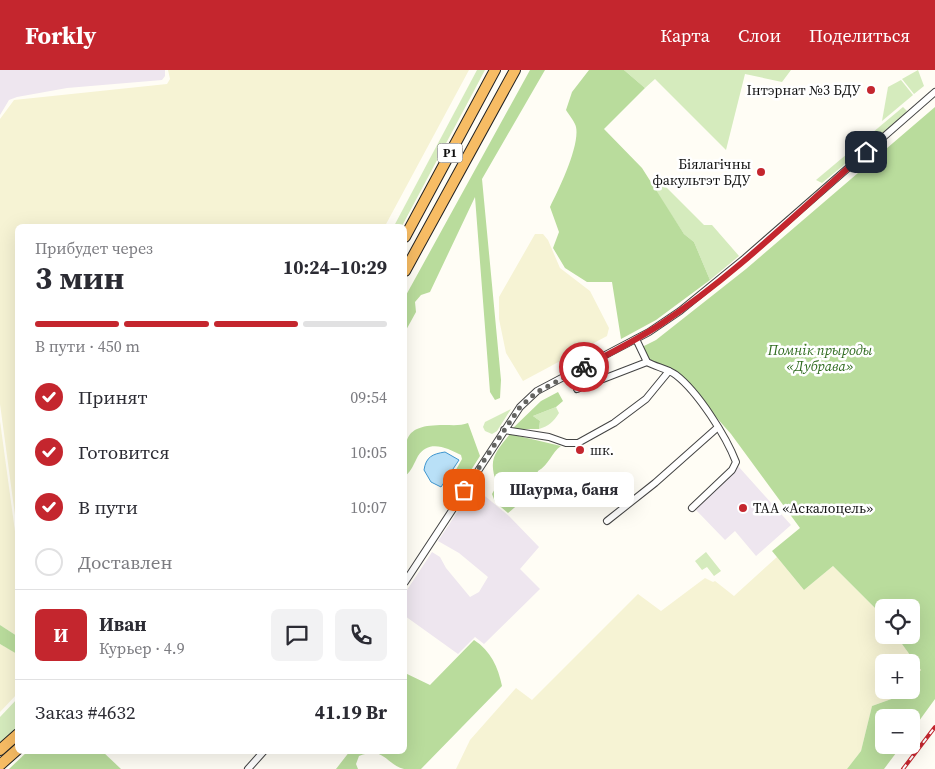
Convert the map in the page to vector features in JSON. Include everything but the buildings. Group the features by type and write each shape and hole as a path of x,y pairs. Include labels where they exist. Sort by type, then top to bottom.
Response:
{"highway":[{"name":"Р1","path":"407,233 495,70"},
{"name":"Р1","path":"407,267 515,70"},
{"path":"0,750 15,737"},
{"path":"0,765 15,752"}],"street":[{"path":"407,579 520,407 537,392 636,339 680,311 745,258 935,92"},
{"path":"636,339 647,362"},
{"path":"577,389 647,362 670,371 684,383 702,404 730,446 736,462 732,470 692,508"},
{"path":"504,430 549,437 566,443 578,442 614,423 646,399 670,371"},
{"path":"607,522 655,483 717,428"},
{"path":"248,769 261,754"}],"shaded area":[{"path":"0,70 165,70 165,76 162,80 67,88 17,97 9,100 0,115"},
{"path":"168,70 469,70 386,224 15,224 15,515 0,404 0,119 14,100 167,84 170,79"},
{"path":"535,234 543,234 548,240 560,268 590,291 609,328 607,336 523,381 506,353 499,319 499,297"},
{"path":"0,421 15,531 15,635 0,625"},
{"path":"738,466 791,525 756,556 735,531 725,540 696,510 696,507"},
{"path":"474,487 509,516 539,547 520,569 540,589 484,644 475,637 458,654 407,617 407,590 432,552 440,557 446,568 470,597 479,592 488,577 459,553 438,541"},
{"path":"777,557 804,590 833,566 875,608 875,644 902,644 910,654 875,654 875,699 891,699 872,706 861,751 847,769 456,769 470,740 516,688 532,700 638,594 661,611 705,578 713,582 715,581 734,596"},
{"path":"0,644 15,652 15,696 0,712"}],"green space":[{"path":"477,70 485,70 403,224 395,224"},
{"path":"530,70 545,70 482,179 501,380 500,398 495,400 490,392 475,197 430,292 421,295 415,302 416,312 407,328 407,293"},
{"path":"589,70 624,70 645,88 604,129 642,168 684,234 694,242 710,280 656,320 621,339 612,282 587,282 565,268 553,248 559,232 550,207 572,156 576,135 576,127 566,110 572,92"},
{"path":"624,70 791,70 782,82 745,74 726,150 655,79 645,88"},
{"path":"918,70 924,86 914,94 902,79"},
{"path":"901,80 913,95 882,121 888,87"},
{"path":"903,107 907,111 901,118 822,183 816,180"},
{"name":"Помнік прыроды «Дубрава»","path":"935,107 935,699 920,720 920,709 875,709 875,754 895,754 884,769 847,769 861,751 872,706 891,699 920,699 920,654 909,654 902,644 920,644 920,599 875,599 875,608 833,566 804,590 772,551 800,528 731,434 679,375 648,361 642,347 656,340 746,269"},
{"path":"658,179 704,225 712,225 739,256 710,280 694,242 684,234 653,187"},
{"path":"558,392 563,401 556,407 533,416 540,421 539,429 512,429 541,401"},
{"path":"556,407 559,413 555,419 539,429 540,421 533,416"},
{"path":"511,409 497,431 492,434 485,431 483,427 485,422"},
{"path":"468,423 480,456 452,500 443,493 462,459 461,455 438,446 427,448 418,456 407,474 407,440 413,432 420,428"},
{"path":"510,434 561,446 545,466 538,471 527,495 508,513 495,502 492,494 497,485 493,469 494,457"},
{"path":"706,552 721,571 714,576 707,567 702,570 695,561"},
{"path":"0,625 15,635 15,653 0,644"},
{"path":"474,640 485,649 493,660 502,686 421,769 398,767 380,754 407,754 407,674 430,685"},
{"path":"15,701 15,730 0,744 0,717"},
{"path":"25,754 105,754 121,769 9,769"},
{"path":"348,754 365,754 359,756 356,764 358,769 336,769"}],"water":[{"path":"445,452 459,460 441,487 431,482 424,470 426,462 430,457"}],"railway":[{"path":"903,769 935,727"}],"way so far":[{"path":"464,490 520,407 537,392 584,367"}],"place":[{"name":"Інтэрнат №3 БДУ","path":"871,90"},
{"name":"Біялагічны факультэт БДУ","path":"761,172"},
{"name":"шк.","path":"580,450"},
{"name":"Шаурма, баня","path":"464,490"},
{"name":"ТАА «Аскалоцель»","path":"743,508"}],"route":[{"path":"584,367 648,332 680,311 745,258 866,152"}]}
